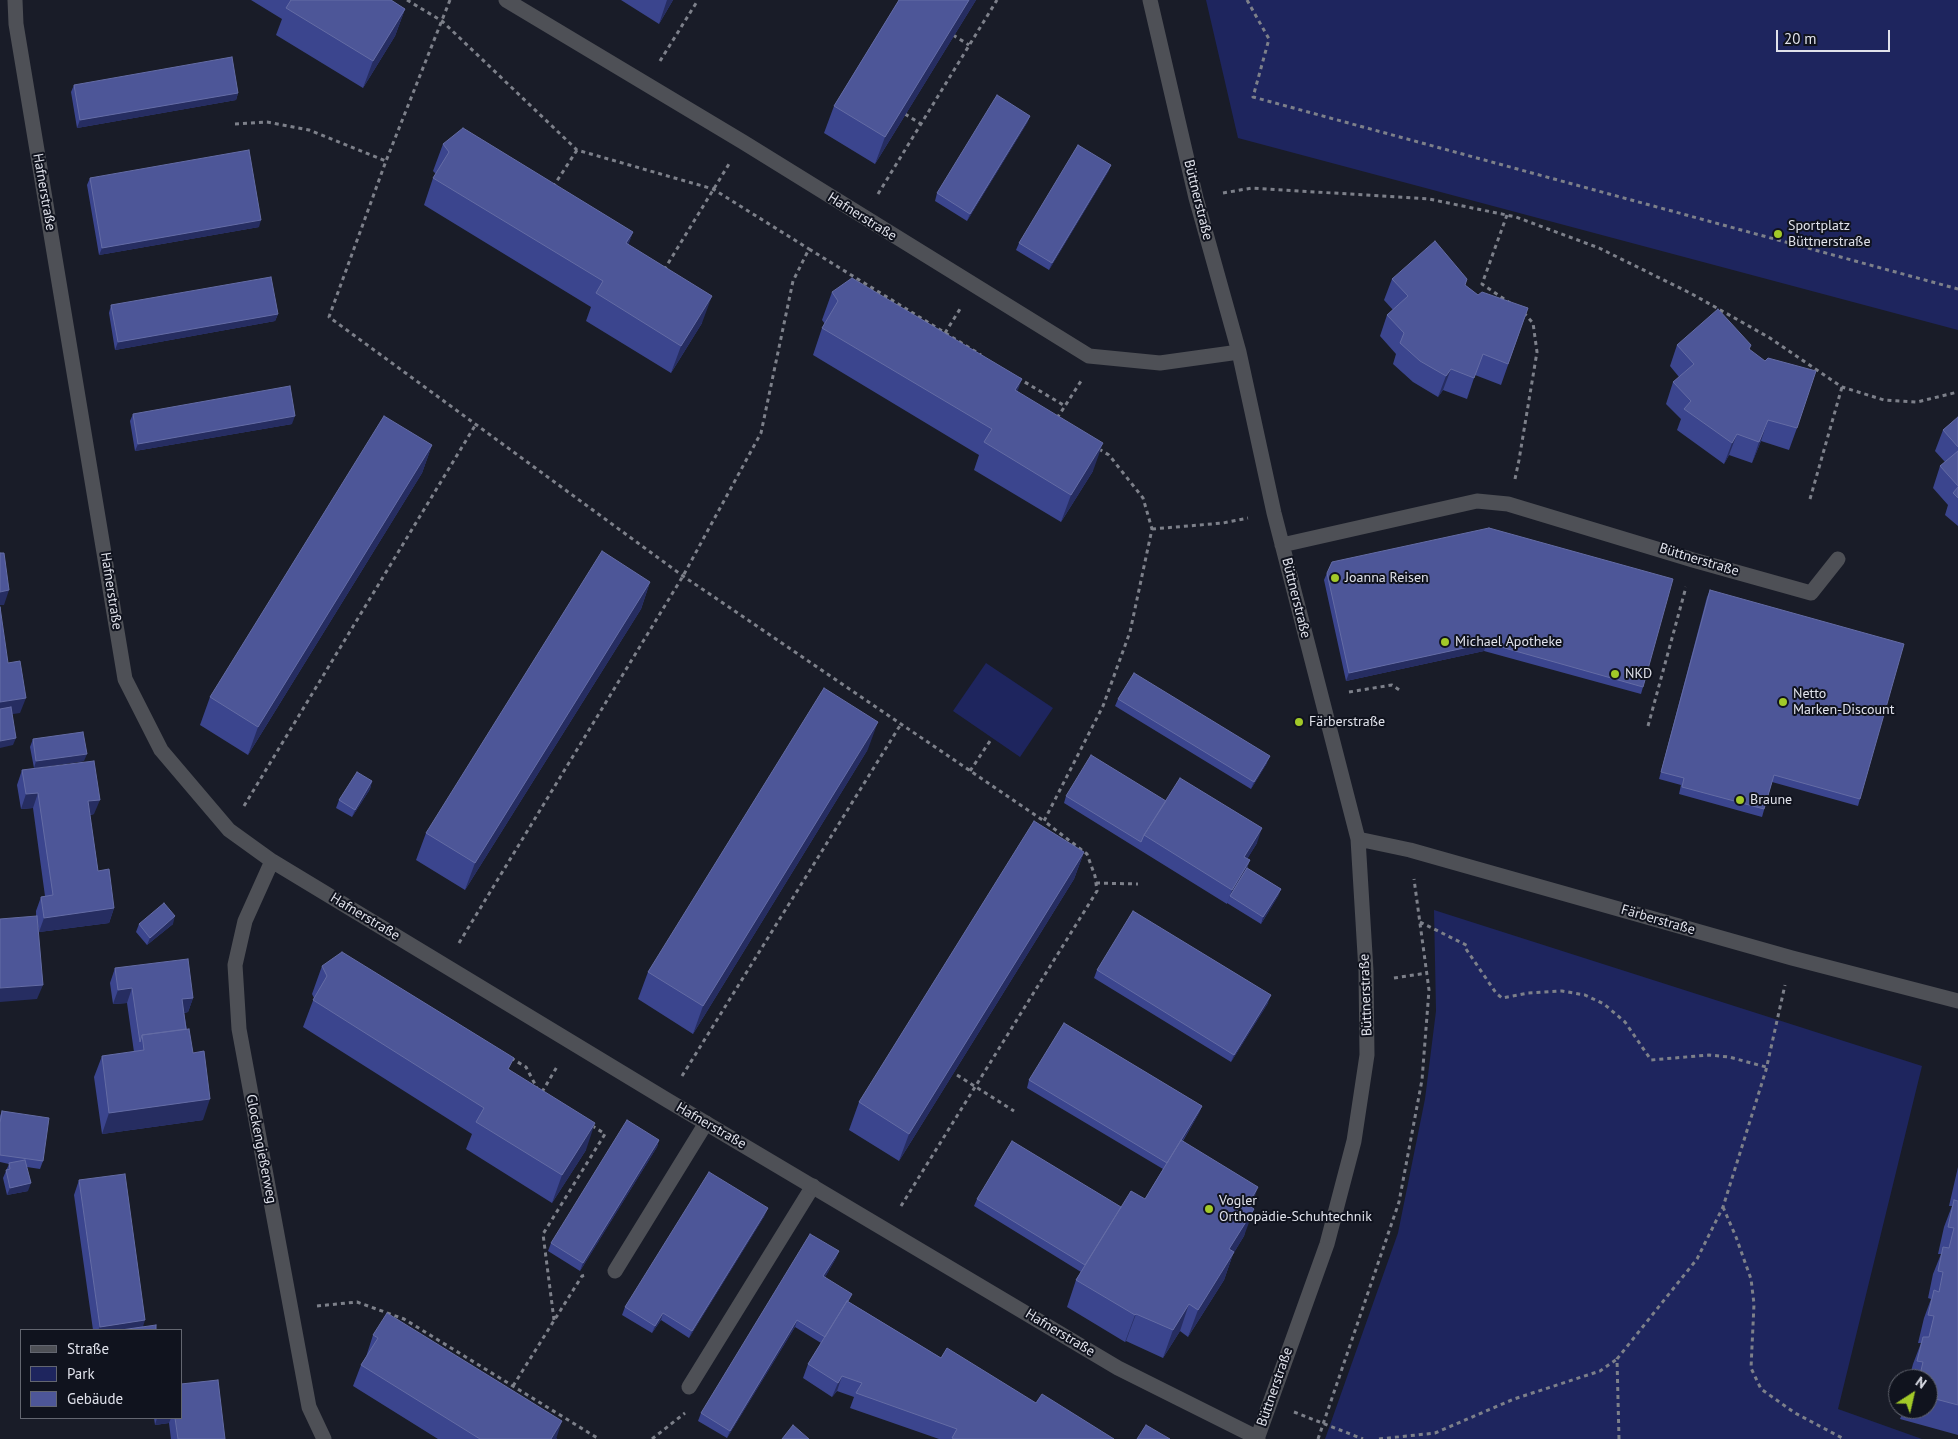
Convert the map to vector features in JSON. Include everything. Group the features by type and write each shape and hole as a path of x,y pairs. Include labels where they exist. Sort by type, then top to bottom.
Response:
{"street":[{"name":"Hafnerstraße","path":"15,0 19,43 125,679 161,750 229,830 272,861 571,1042 1118,1368 1257,1438"},
{"name":"Hafnerstraße","path":"506,0 743,142 863,218 1089,356 1160,363 1239,352"},
{"name":"Büttnerstraße","path":"1150,0 1196,198 1239,352 1274,513 1358,839 1368,1055 1354,1141 1327,1244 1257,1438"},
{"name":"Büttnerstraße","path":"1282,545 1477,502 1508,504 1694,560 1811,592 1838,559"},
{"name":"Färberstraße","path":"1358,839 1410,850 1792,958 1958,1001"},
{"name":"Glockengießerweg","path":"272,861 245,921 235,965 239,1029 309,1407 324,1439"},
{"path":"615,1271 706,1123"},
{"path":"689,1387 813,1186"}],"path":[{"path":"407,0 442,21 577,150 713,189 985,357"},
{"path":"450,0 386,161 329,317 683,576 1044,821 1087,854 1097,891 887,1230"},
{"path":"645,85 698,0"},
{"path":"863,218 996,0"},
{"path":"1247,0 1269,39 1252,98 1958,289"},
{"path":"953,35 969,45"},
{"path":"904,114 921,124"},
{"path":"235,124 267,122 308,130 386,161"},
{"path":"661,275 743,142"},
{"path":"550,192 577,150"},
{"path":"1196,198 1252,188 1316,191 1429,199 1507,215 1600,248 1692,294 1770,338 1842,387 1884,400 1917,402 1958,392"},
{"path":"1507,215 1482,284 1511,304"},
{"path":"446,965 683,576 761,434 793,281 809,249"},
{"path":"1518,308 1526,313 1534,323 1537,352 1520,460"},
{"path":"940,341 945,333"},
{"path":"1054,422 1096,356"},
{"path":"1017,377 1064,406"},
{"path":"1810,499 1842,387"},
{"path":"229,830 476,424"},
{"path":"1044,821 1104,706 1130,632 1152,529 1143,498 1109,455 1093,446"},
{"path":"1152,529 1223,523 1274,513"},
{"path":"1648,726 1694,560"},
{"path":"1321,697 1392,685 1401,691"},
{"path":"667,1100 901,724"},
{"path":"970,771 992,738"},
{"path":"1318,1439 1399,1202 1422,1080 1429,990 1410,850"},
{"path":"1096,883 1138,884"},
{"path":"1420,922 1468,948 1496,993 1502,998 1528,993 1562,991 1585,995 1604,1004 1625,1022 1650,1060 1708,1055 1729,1057 1766,1067"},
{"path":"1379,1439 1435,1433 1514,1399 1600,1371 1617,1359 1697,1259 1723,1207 1766,1067 1792,958"},
{"path":"1366,981 1427,974"},
{"path":"509,1057 526,1067 540,1094 571,1042"},
{"path":"957,1075 1014,1111"},
{"path":"554,1320 543,1234 605,1134 589,1124"},
{"path":"1723,1207 1751,1279 1754,1304 1751,1368 1761,1389 1795,1413 1844,1439"},
{"path":"514,1386 582,1276 615,1271"},
{"path":"291,1309 357,1302 404,1318 600,1439"},
{"path":"1617,1359 1620,1439"},
{"path":"652,1439 686,1413 689,1387"},
{"path":"1270,1401 1364,1439"}],"green space":[{"name":"Sportplatz Büttnerstraße","path":"1206,0 1958,0 1958,330 1238,138"},
{"path":"986,663 1053,708 1020,757 953,711"},
{"path":"1434,910 1922,1066 1838,1409 1922,1439 1325,1439 1398,1233 1425,1099 1436,1011"}],"building":[{"path":"291,0 391,0 405,9 373,61 286,8"},
{"path":"899,0 969,0 885,137 834,106"},
{"path":"232,57 238,93 80,120 74,85"},
{"path":"997,95 1030,116 970,214 937,193"},
{"path":"463,128 633,232 626,243 712,296 681,346 596,293 603,281 433,178 449,152 443,144"},
{"path":"1078,145 1111,165 1052,263 1019,243"},
{"path":"249,150 261,220 102,248 90,178"},
{"path":"1435,241 1467,279 1465,285 1478,295 1482,292 1528,308 1508,364 1483,354 1474,378 1451,369 1446,376 1420,361 1400,343 1404,333 1387,315 1408,296 1392,279"},
{"path":"271,277 278,314 118,342 111,305"},
{"path":"852,278 1022,379 1015,390 1103,443 1071,495 984,442 992,429 822,328 838,301 832,292"},
{"path":"1718,309 1751,345 1749,349 1765,361 1768,358 1816,371 1797,428 1768,420 1759,442 1737,434 1732,443 1684,409 1691,401 1673,382 1694,364 1677,345"},
{"path":"290,386 295,416 138,444 133,414"},
{"path":"384,416 432,445 258,727 210,697"},
{"path":"1958,417 1958,447 1943,430"},
{"path":"1958,451 1958,486 1940,466"},
{"path":"1958,487 1958,498 1953,493"},
{"path":"1489,528 1673,579 1643,687 1487,643 1349,673 1327,573 1332,562"},
{"path":"602,551 650,582 475,863 426,833"},
{"path":"0,553 4,553 9,590 0,592"},
{"name":"Netto Marken-Discount","path":"1710,590 1904,644 1860,799 1774,775 1764,809 1682,787 1684,778 1661,772"},
{"path":"0,607 8,663 20,661 26,698 0,702"},
{"path":"1134,673 1270,756 1254,782 1118,699"},
{"path":"824,688 878,722 703,1006 648,972"},
{"path":"11,707 16,738 0,741 0,709"},
{"path":"83,732 87,754 36,761 33,739"},
{"path":"1091,755 1166,801 1141,842 1066,796"},
{"path":"94,761 100,800 88,801 98,871 109,869 114,908 44,918 41,897 53,895 38,793 26,794 22,770"},
{"path":"357,772 372,781 355,810 339,800"},
{"path":"1180,778 1262,828 1244,857 1250,860 1232,890 1144,835"},
{"path":"1034,821 1084,852 909,1134 859,1102"},
{"path":"1247,868 1281,889 1263,917 1230,896"},
{"path":"164,903 175,916 150,938 139,924"},
{"path":"1133,911 1271,995 1234,1055 1097,970"},
{"path":"37,916 43,985 0,988 0,919"},
{"path":"342,952 514,1058 508,1069 595,1123 562,1175 476,1122 484,1108 313,1000 327,976 322,966"},
{"path":"188,959 193,998 182,999 186,1029 142,1035 140,1042 132,988 118,990 115,968"},
{"path":"1064,1023 1202,1106 1167,1163 1029,1080"},
{"path":"189,1029 193,1053 204,1051 210,1099 109,1113 102,1056 144,1050 142,1035"},
{"path":"2,1111 49,1118 43,1161 0,1155"},
{"path":"627,1120 659,1140 583,1263 551,1243"},
{"path":"1181,1140 1258,1187 1248,1205 1254,1209 1229,1249 1234,1252 1198,1310 1189,1304 1173,1330 1135,1315 1076,1280 1131,1191 1145,1199"},
{"path":"1012,1141 1121,1207 1085,1265 977,1199"},
{"path":"25,1160 31,1183 10,1188 6,1170 10,1169 9,1163"},
{"path":"709,1172 768,1208 692,1331 663,1313 655,1326 625,1307"},
{"path":"125,1174 145,1320 100,1327 79,1180"},
{"path":"1954,1200 1958,1201 1958,1405 1938,1400 1938,1369 1921,1369 1923,1362 1917,1361 1923,1337 1929,1337 1934,1316 1928,1315 1934,1290 1939,1292 1943,1272 1938,1271 1943,1247 1949,1248 1954,1228 1948,1227"},
{"path":"810,1234 839,1251 823,1276 852,1294 825,1337 797,1320 730,1431 701,1413"},
{"path":"847,1301 941,1358 947,1348 1036,1403 1042,1394 1114,1439 954,1439 952,1438 957,1429 856,1393 862,1383 842,1376 838,1383 808,1364"},
{"path":"387,1313 562,1421 551,1439 480,1439 361,1365 378,1338 373,1335"},
{"path":"156,1325 156,1329 128,1329"},
{"path":"218,1380 225,1439 178,1439 175,1419 182,1419 182,1384"},
{"path":"793,1425 809,1439 782,1439"},
{"path":"1146,1425 1170,1439 1137,1439"}],"place":[{"name":"Sportplatz Büttnerstraße","path":"1778,234"},
{"name":"Joanna Reisen","path":"1335,578"},
{"name":"Michael Apotheke","path":"1445,642"},
{"name":"NKD","path":"1615,674"},
{"name":"Netto Marken-Discount","path":"1783,702"},
{"name":"Färberstraße","path":"1299,722"},
{"name":"Braune","path":"1740,800"},
{"name":"Vogler Orthopädie-Schuhtechnik","path":"1209,1209"}]}
